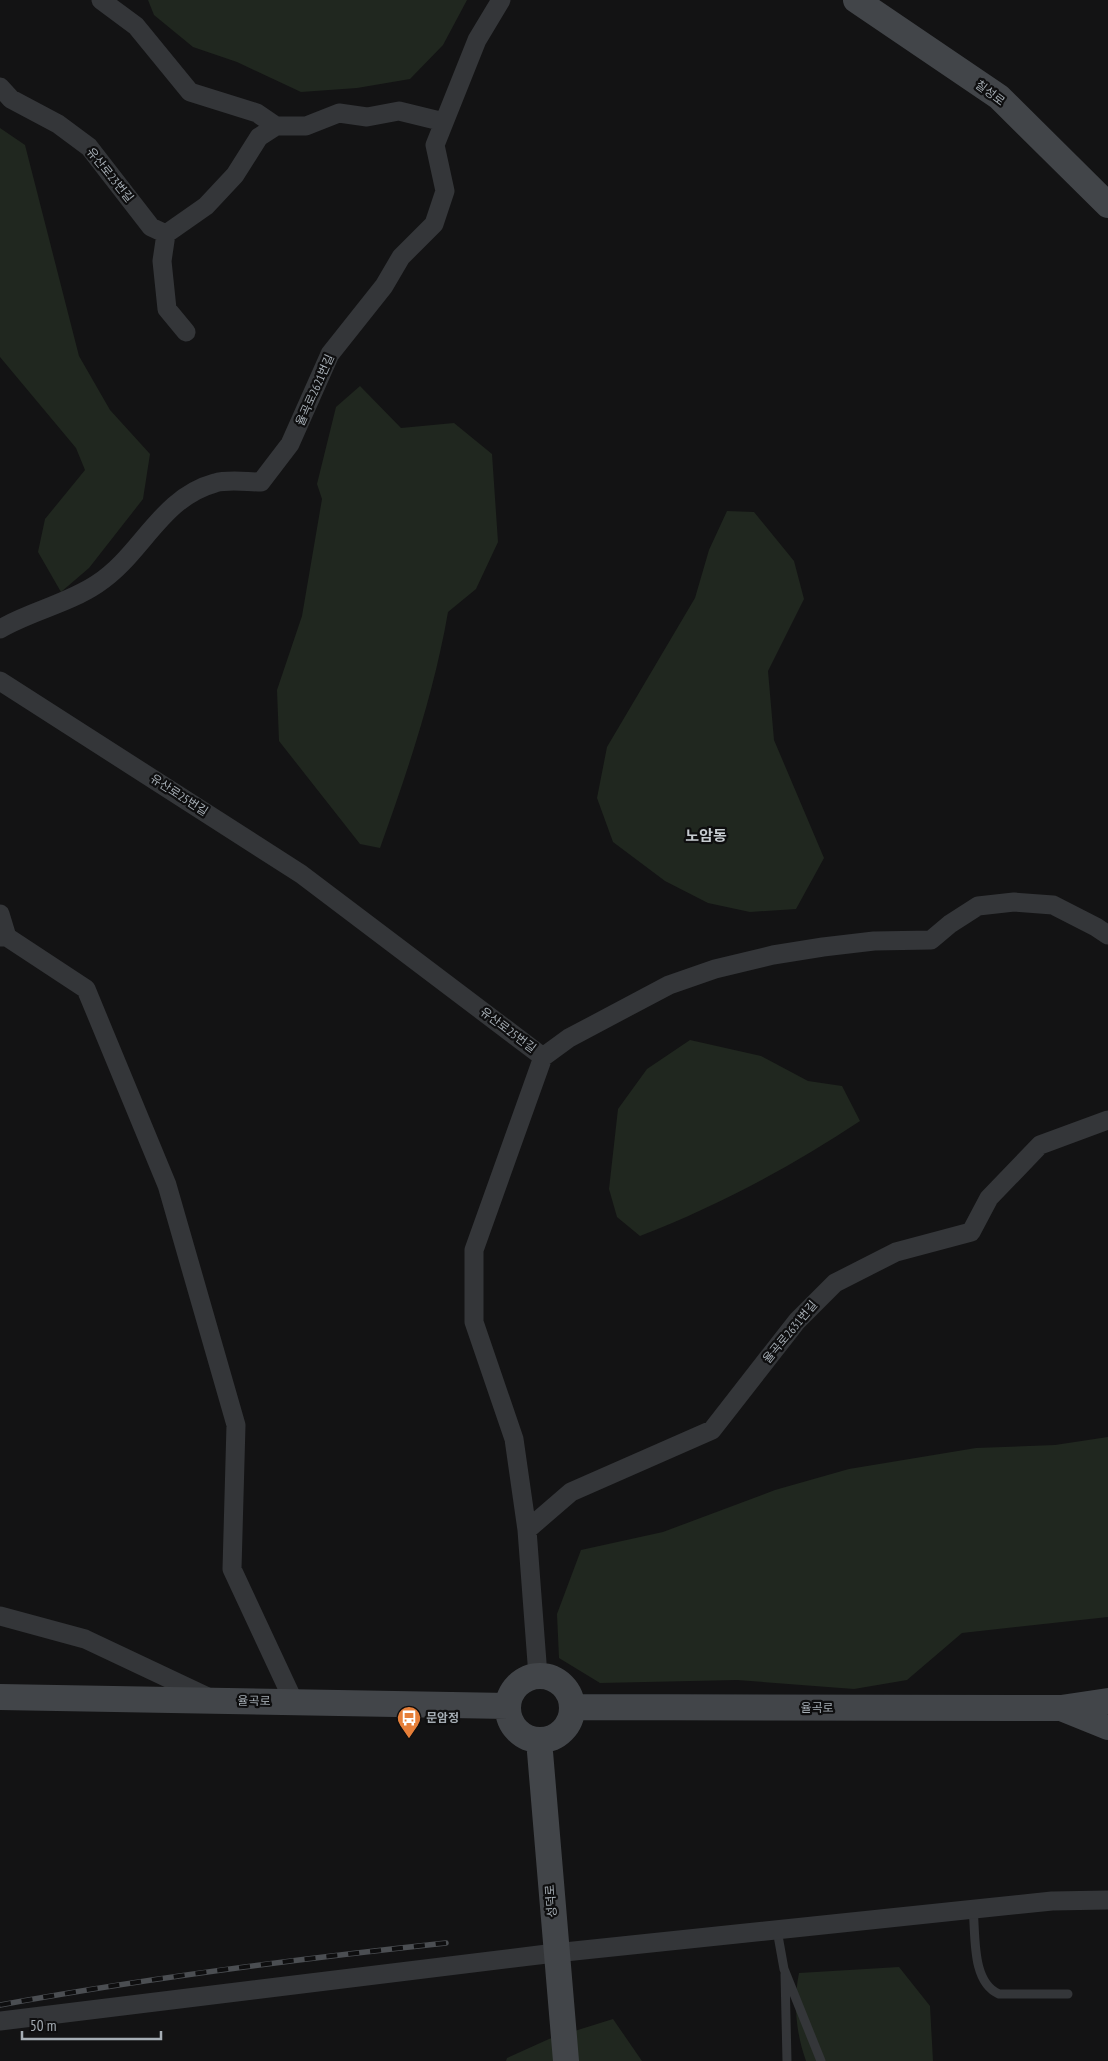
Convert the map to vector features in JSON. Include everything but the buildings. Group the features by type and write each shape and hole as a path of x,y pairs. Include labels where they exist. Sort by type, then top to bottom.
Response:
{"street":[{"path":"101,0 136,26 190,92 257,113 276,126"},
{"name":"율곡로2621번길","path":"0,629 67,602 99,583 140,545 154,523 189,495 215,482 261,482 290,444 330,354 384,286 401,257 434,224 445,191 435,145 477,40 501,0"},
{"name":"칠성로","path":"856,0 999,97 1108,205"},
{"name":"유산로23번길","path":"0,87 11,99 58,124 89,148 150,227 166,234"},
{"path":"186,332 167,309 162,261 166,234 206,206 235,176 259,137 276,126 306,126 339,113 367,117 399,111 444,122"},
{"name":"유산로25번길","path":"0,681 301,874 543,1056 569,1038 669,985 715,969 773,954 823,947 874,941 932,940 950,924 978,906 1014,902 1053,905 1106,931"},
{"path":"0,914 3,937 86,989 167,1185 236,1426 232,1569 294,1702"},
{"path":"538,1676 527,1530 514,1439 474,1322 474,1250 543,1056"},
{"name":"율곡로2631번길","path":"527,1530 571,1492 712,1430 797,1321 834,1284 896,1252 971,1232 989,1198 1040,1145 1108,1120"},
{"path":"0,1616 85,1639 214,1700"},
{"path":"538,1676 557,1680 565,1687 571,1697 573,1707 567,1727 550,1739 539,1740 520,1733 513,1725 508,1706 516,1686 525,1680 538,1676"},
{"name":"율곡로","path":"0,1697 508,1706"},
{"path":"1061,1708 1108,1701"},
{"name":"율곡로","path":"573,1707 1061,1708"},
{"path":"1061,1708 1108,1727"},
{"name":"성덕로","path":"539,1740 555,1953 566,2061"},
{"path":"0,2021 555,1953 1052,1901 1108,1900"}],"lane":[{"path":"973,1909 980,1970 984,1982 991,1990 999,1994 1068,1994"},
{"path":"777,1930 784,1969 787,2061"},
{"path":"784,1969 821,2061"}],"shaded area":[{"path":"148,0 467,0 443,45 410,79 357,88 301,92 237,62 193,47 154,15"},
{"path":"0,128 25,145 79,356 110,410 150,454 143,499 89,568 61,592 38,552 45,519 85,470 76,448 0,357"},
{"path":"360,386 401,428 454,423 492,454 498,542 476,589 448,612 428,702 380,848 360,844 279,741 277,690 302,616 322,499 317,484 336,407"},
{"path":"727,511 754,512 794,561 804,599 768,671 774,740 824,858 796,909 750,912 708,903 665,881 613,842 597,798 607,747 695,598 709,550"},
{"path":"690,1040 761,1056 808,1081 842,1086 860,1121 780,1170 725,1199 640,1236 617,1217 609,1189 618,1109 647,1069"},
{"path":"1108,1437 1108,1617 962,1633 907,1680 854,1689 737,1680 600,1683 559,1658 557,1614 581,1550 663,1532 775,1490 849,1469 976,1448 1055,1445"},
{"path":"899,1967 930,2006 933,2061 806,2061 796,2018 796,1995 799,1973"},
{"path":"613,2019 642,2061 506,2061 507,2058 549,2039"}],"railway":[{"path":"0,2005 222,1970 446,1943"}],"place":[{"name":"문암정","path":"409,1739"}],"district":[{"name":"노암동","path":"706,836"}]}
